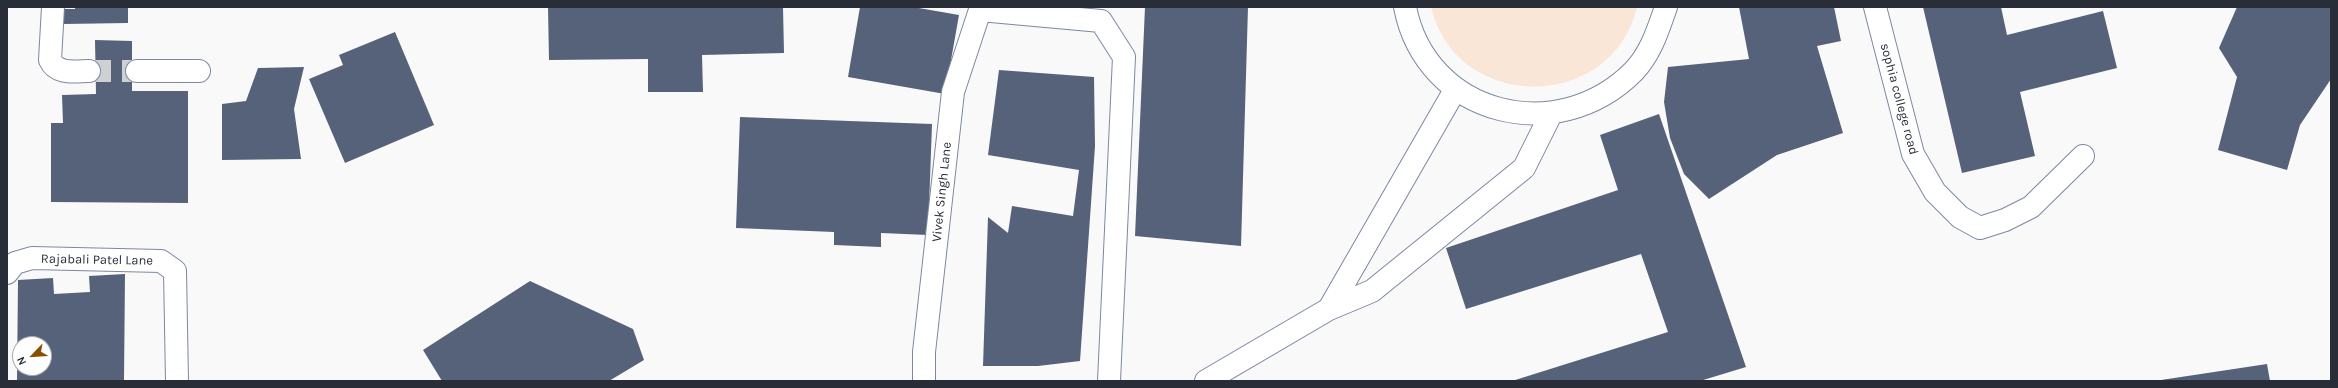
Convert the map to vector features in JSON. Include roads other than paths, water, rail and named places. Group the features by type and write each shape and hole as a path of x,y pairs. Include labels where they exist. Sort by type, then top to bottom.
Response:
{"street":[{"path":"53,7 50,60 53,67 60,70 89,71"},
{"path":"1405,7 1409,26 1431,65 1455,90 1491,108 1521,114 1551,114 1581,107 1610,92 1634,71 1654,44 1666,7"},
{"name":"sophia college road","path":"1875,7 1913,154 1935,192 1960,217 1980,228 2005,220 2031,207 2083,156"},
{"path":"980,8 1101,21 1124,57 1109,381"},
{"name":"Vivek Singh Lane","path":"924,381 924,352 953,92 980,8"},
{"path":"137,71 199,71"},
{"path":"1329,309 1455,90"},
{"path":"1206,381 1329,309 1372,291 1524,168 1551,114"},
{"name":"Rajabali Patel Lane","path":"7,273 15,263 32,258 161,261 175,271 177,381"}],"tunnel":[{"path":"89,71 137,71"}]}
